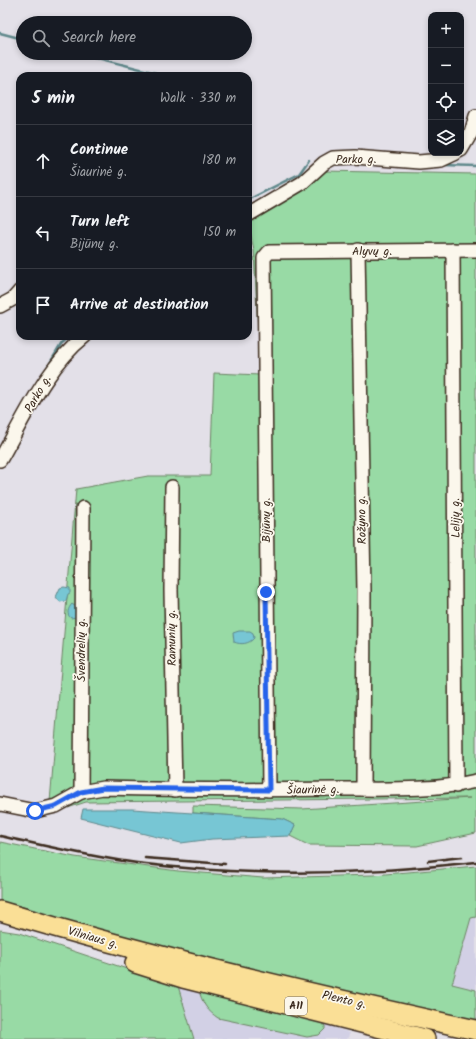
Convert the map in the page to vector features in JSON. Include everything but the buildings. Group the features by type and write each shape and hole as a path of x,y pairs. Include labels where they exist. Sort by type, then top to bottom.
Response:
{"highway":[{"name":"Vilniaus g.","path":"0,911 90,938 185,971"},
{"name":"Vilniaus g.","path":"0,922 185,971"},
{"name":"Plento g.","path":"185,971 476,1030"},
{"name":"Plento g.","path":"185,971 425,1039"}],"street":[{"path":"464,145 471,133 476,116"},
{"name":"Parko g.","path":"252,213 302,183 324,163 332,158 419,162 441,160 450,156"},
{"name":"Rožyno g.","path":"358,250 364,591 363,789"},
{"name":"Lelijų g.","path":"453,250 456,786"},
{"name":"Alyvų g.","path":"269,252 476,250"},
{"name":"Bijūnų g.","path":"269,252 264,258 269,790"},
{"path":"0,306 16,296"},
{"name":"Parko g.","path":"0,460 55,365 79,340"},
{"name":"Ramunių g.","path":"172,487 171,590 175,790"},
{"name":"Švendrelių g.","path":"81,792 83,508"},
{"name":"Šiaurinė g.","path":"0,804 35,811 56,806 81,792 103,788 175,790 363,789 456,786 476,782"}],"shaded area":[{"path":"476,917 476,990 452,984 471,918"},
{"path":"178,986 321,1023 350,1033 347,1039 194,1039"}],"green space":[{"path":"323,171 476,174 476,833 417,846 308,845 290,836 295,825 282,819 193,813 193,806 302,809 470,798 86,802 49,814 76,489 148,476 210,476 214,373 260,375 252,217"},
{"path":"0,842 75,857 178,871 263,878 374,875 476,866 476,917 471,918 452,984 476,990 476,1021 265,978 65,925 35,910 0,901"},
{"path":"0,930 19,933 178,986 194,1039 0,1039"},
{"path":"203,992 321,1023 325,1026 325,1029 319,1035 307,1037 218,1018 205,1005 200,994"}],"water":[{"path":"60,588 70,588 70,593 68,594 66,601 60,602 56,597"},
{"path":"72,604 76,607 76,617 71,618 68,615 68,611"},
{"path":"239,631 250,631 253,633 254,638 250,642 245,643 234,642 233,633"},
{"path":"83,809 132,809 282,819 295,825 290,836 212,839 181,843 81,818"}],"waterway":[{"path":"0,33 16,37"},
{"path":"105,60 152,72"},
{"path":"252,198 299,174 309,160"},
{"path":"443,165 476,166"},
{"path":"47,368 62,343 65,340"}],"railway":[{"path":"0,836 120,861 221,871 306,873 349,872 392,870 476,862"},
{"path":"428,861 462,857"},
{"path":"145,858 225,864"}],"route":[{"path":"35,811 56,806 81,792 103,788 269,790 266,592"}]}
